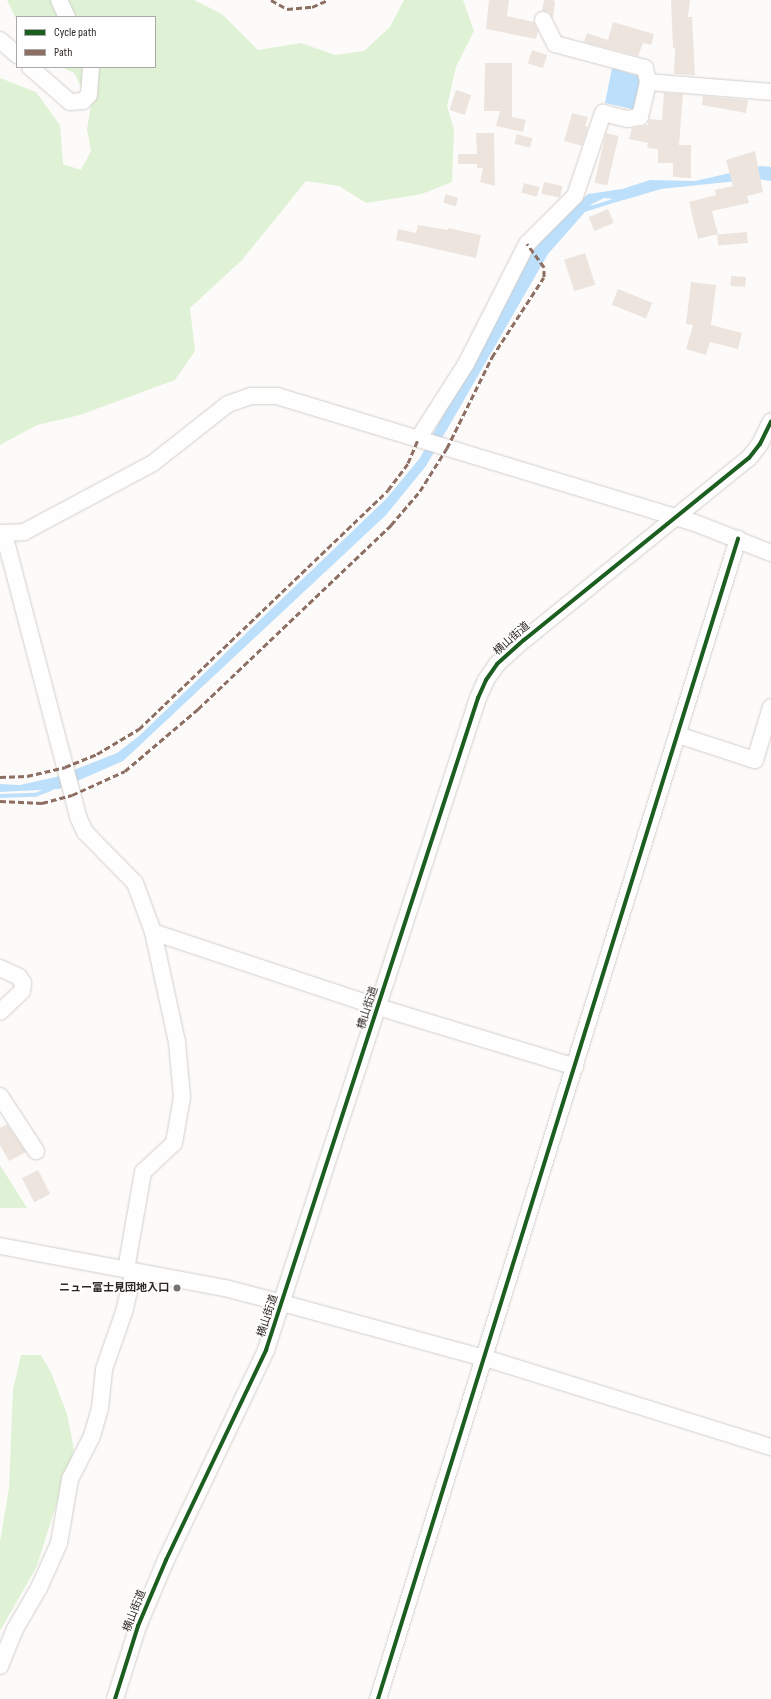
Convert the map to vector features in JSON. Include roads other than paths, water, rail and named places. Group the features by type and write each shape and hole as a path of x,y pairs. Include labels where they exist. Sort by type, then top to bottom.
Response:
{"street":[{"path":"59,0 67,16"},
{"path":"418,439 466,364 527,244 575,196 603,113 627,119 640,117 648,82 645,68 555,44 543,20"},
{"path":"0,40 16,54"},
{"path":"31,68 70,102 83,101 89,95 91,68"},
{"path":"648,82 771,92"},
{"path":"0,1666 15,1629 39,1588 59,1542 70,1479 92,1436 100,1408 104,1369 124,1312 143,1172 174,1143 182,1097 177,1042 152,932 134,883 85,832 78,817 2,533 24,532 153,463 228,404 251,396 277,396 674,518 738,539 771,553"},
{"name":"横山街道","path":"115,1699 138,1626 166,1560 266,1350 478,698 486,680 497,664 524,640 748,458 760,444 771,420"},
{"path":"378,1699 738,539"},
{"path":"678,735 755,760 771,707"},
{"path":"152,932 378,1007 575,1068"},
{"path":"0,968 19,977 23,983 22,991 0,1012"},
{"path":"0,1096 36,1152"},
{"path":"0,1246 130,1270 282,1303 485,1358 771,1447"}],"water":[{"path":"612,68 638,76 640,80 636,106 632,109 605,103"},
{"path":"761,166 771,167 771,181 756,179 661,189 624,200 604,198 592,204 548,254 426,466 386,515 123,761 59,789 0,792 0,784 20,785 56,777 117,753 139,736 386,499 420,458 527,259 548,232 588,194 622,189 650,180 695,181"}],"waterway":[{"path":"584,210 623,198"},
{"path":"0,796 35,795 51,789"}],"place":[{"name":"ニュー富士見団地入口","path":"177,1288"}]}
